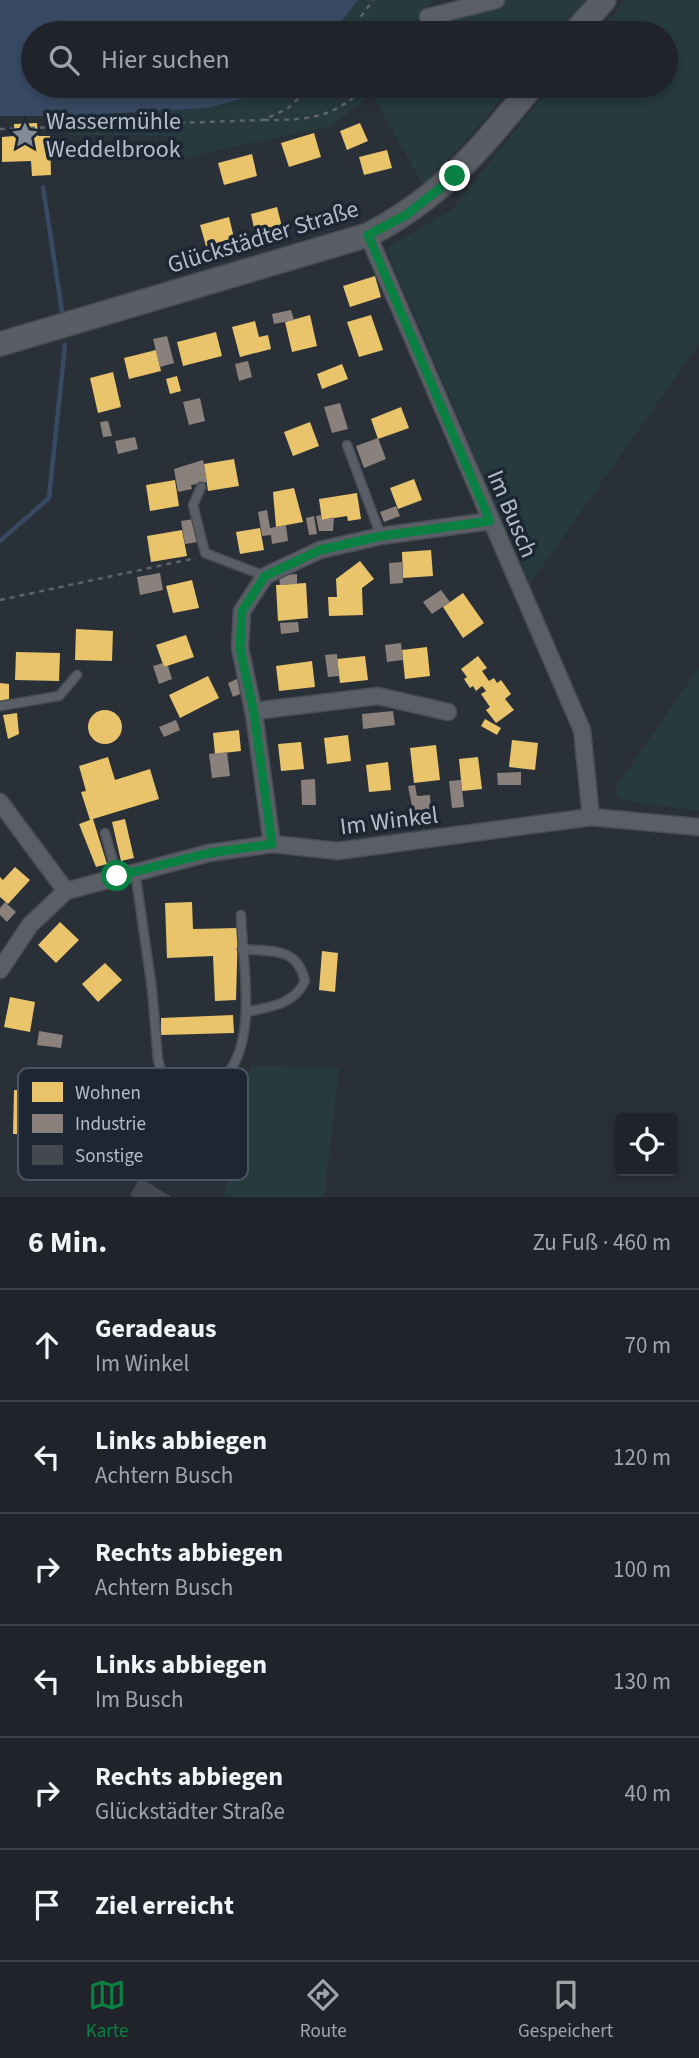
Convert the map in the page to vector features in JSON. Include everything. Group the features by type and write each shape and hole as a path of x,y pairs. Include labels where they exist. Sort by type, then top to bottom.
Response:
{"street":[{"path":"428,16 496,0"},
{"path":"585,21 604,0"},
{"name":"Glückstädter Straße","path":"0,344 368,235 406,215 435,194 455,176 522,98"},
{"name":"Im Busch","path":"368,235 582,730 591,817"},
{"path":"272,844 254,711 240,648 242,611 265,576 320,550 381,536 490,521"},
{"path":"254,711 378,696 448,712"},
{"path":"0,802 66,891"},
{"name":"Im Winkel","path":"0,970 30,925 66,891 209,853 272,844 338,852 591,817 699,827"}],"lane":[{"path":"347,444 381,536"},
{"path":"201,487 194,505 205,553 265,576"},
{"path":"0,706 59,696 77,675"},
{"path":"104,833 117,876"},
{"path":"135,871 160,1068"},
{"path":"230,1068 238,1055 246,1030 241,915"},
{"path":"242,949 277,951 289,956 298,961 304,981 300,992 291,999 246,1012"}],"path":[{"path":"358,21 373,0"},
{"path":"263,120 287,109 299,98"},
{"path":"0,129 311,120 349,103 354,98"},
{"path":"0,600 206,556"}],"green space":[{"path":"358,0 433,0 428,9 482,0 588,0 570,21 342,21"},
{"path":"627,0 699,0 699,344 530,584 386,248 451,210 541,98 678,98 678,21 607,21"},
{"path":"244,98 369,98 331,126 183,158 176,136 70,135 69,116 208,108"},
{"path":"375,98 503,98 424,188"},
{"path":"699,667 699,811 622,800 614,790"},
{"path":"250,1066 339,1068 324,1197 224,1197 227,1180 248,1180"}],"water":[{"path":"0,0 358,0 342,21 21,21 21,98 244,98 208,108 69,116 0,116"}],"building: Wohnen":[{"path":"37,123 38,136 50,136 51,175 32,176 31,161 2,162 2,137 14,136 14,124"},
{"path":"360,123 368,141 347,150 340,131"},
{"path":"314,133 321,157 289,167 281,143"},
{"path":"387,150 392,168 364,175 359,157"},
{"path":"252,154 257,176 224,185 218,163"},
{"path":"277,207 282,227 255,233 251,214"},
{"path":"229,217 234,238 206,246 200,225"},
{"path":"375,276 381,297 350,307 343,286"},
{"path":"310,315 317,346 292,352 285,322"},
{"path":"371,315 383,350 359,357 347,322"},
{"path":"255,321 259,337 268,335 271,349 240,357 232,327"},
{"path":"216,332 222,356 183,366 177,342"},
{"path":"156,350 161,371 129,379 124,358"},
{"path":"342,364 348,379 322,389 317,374"},
{"path":"113,372 121,407 98,413 90,378"},
{"path":"177,376 181,391 170,394 166,379"},
{"path":"401,407 409,428 378,439 371,419"},
{"path":"310,422 319,446 293,456 284,432"},
{"path":"234,459 239,486 208,491 204,464"},
{"path":"414,479 422,500 398,509 390,488"},
{"path":"175,480 179,506 150,511 146,485"},
{"path":"294,488 303,522 276,527 273,492"},
{"path":"357,493 361,519 348,521 347,516 322,520 319,499"},
{"path":"260,528 264,550 240,554 236,532"},
{"path":"182,530 187,556 151,562 147,536"},
{"path":"431,550 433,576 403,578 402,552"},
{"path":"360,561 374,579 362,588 363,615 329,616 328,597 337,597 336,579"},
{"path":"192,580 199,608 173,613 166,586"},
{"path":"306,583 308,618 278,621 276,585"},
{"path":"463,593 484,623 463,638 443,607"},
{"path":"76,629 113,631 112,661 75,660"},
{"path":"186,635 194,657 164,667 156,645"},
{"path":"427,647 430,676 405,679 402,650"},
{"path":"16,652 60,653 59,681 15,680"},
{"path":"365,656 368,680 340,683 337,659"},
{"path":"478,656 487,668 482,671 489,681 494,678 497,683 501,680 511,694 505,699 514,710 496,723 486,710 490,707 481,694 486,691 482,686 476,691 473,686 470,688 461,669"},
{"path":"312,661 315,687 279,691 276,666"},
{"path":"208,676 219,698 180,718 169,695"},
{"path":"0,683 9,684 9,702 0,705"},
{"path":"105,710 117,715 122,727 117,739 105,744 93,739 88,727 93,715"},
{"path":"17,713 19,734 8,739 3,715"},
{"path":"485,719 501,728 497,735 481,726"},
{"path":"239,730 241,751 215,754 213,733"},
{"path":"348,735 351,761 327,764 324,738"},
{"path":"512,740 538,743 535,770 509,767"},
{"path":"301,742 304,769 281,771 278,744"},
{"path":"436,745 440,780 414,783 410,748"},
{"path":"108,757 115,780 150,769 159,799 93,819 107,864 96,867 79,824 90,820 81,792 86,791 79,766"},
{"path":"478,757 482,789 462,791 459,759"},
{"path":"388,762 391,790 369,792 366,765"},
{"path":"125,819 134,858 121,861 112,822"},
{"path":"15,867 30,880 8,904 0,897 0,877 3,880"},
{"path":"192,902 193,929 238,928 236,1000 215,1001 213,956 167,958 165,903"},
{"path":"60,922 79,940 56,963 38,945"},
{"path":"322,951 338,953 335,992 319,990"},
{"path":"105,963 122,980 98,1002 82,984"},
{"path":"10,997 35,1002 30,1032 4,1027"},
{"path":"233,1015 234,1033 161,1035 161,1018"},
{"path":"14,1090 18,1090 18,1134 13,1134"}],"building: Industrie":[{"path":"291,310 294,320 274,324 272,314"},
{"path":"167,336 174,363 160,367 153,339"},
{"path":"248,361 252,377 239,381 235,364"},
{"path":"200,398 205,421 189,425 183,402"},
{"path":"340,403 348,429 332,433 324,407"},
{"path":"108,421 112,436 103,437 100,422"},
{"path":"135,437 138,449 118,454 115,441"},
{"path":"378,438 386,459 364,468 356,446"},
{"path":"203,460 207,482 191,485 192,489 178,492 174,469"},
{"path":"396,506 400,516 384,522 380,512"},
{"path":"267,510 270,528 286,525 288,541 272,544 271,535 262,536 258,512"},
{"path":"322,515 322,520 334,517 333,531 319,531 316,516"},
{"path":"314,516 317,534 309,535 306,518"},
{"path":"194,519 198,542 185,544 181,521"},
{"path":"402,562 403,583 390,584 389,563"},
{"path":"160,573 163,590 140,595 137,577"},
{"path":"297,574 297,584 280,585 279,576"},
{"path":"441,590 450,602 432,614 423,602"},
{"path":"298,622 299,632 281,634 280,623"},
{"path":"401,643 403,660 387,662 385,645"},
{"path":"337,654 339,676 328,677 325,655"},
{"path":"163,663 164,667 168,666 172,679 159,684 153,666"},
{"path":"239,678 245,692 233,697 228,683"},
{"path":"393,711 395,725 363,729 362,714"},
{"path":"176,720 180,730 164,737 159,727"},
{"path":"227,752 230,776 212,778 209,754"},
{"path":"521,772 521,785 498,785 497,773"},
{"path":"315,779 316,805 302,805 301,780"},
{"path":"461,780 464,807 452,808 449,781"},
{"path":"415,785 417,796 430,795 431,809 413,811 408,786"},
{"path":"5,902 16,912 7,922 0,915 0,908"},
{"path":"39,1031 63,1035 61,1048 37,1045"}],"building: Sonstige":[{"path":"139,1180 143,1180 172,1197 134,1197 130,1195"}],"waterway":[{"path":"43,187 62,311"},
{"path":"0,541 49,498 65,345"}],"place":[{"name":"Wassermühle Weddelbrook","path":"25,135"}],"route":[{"path":"117,876 209,853 272,844 254,713 240,648 242,611 265,576 320,550 381,536 490,521 368,235 406,215 455,176"}]}
